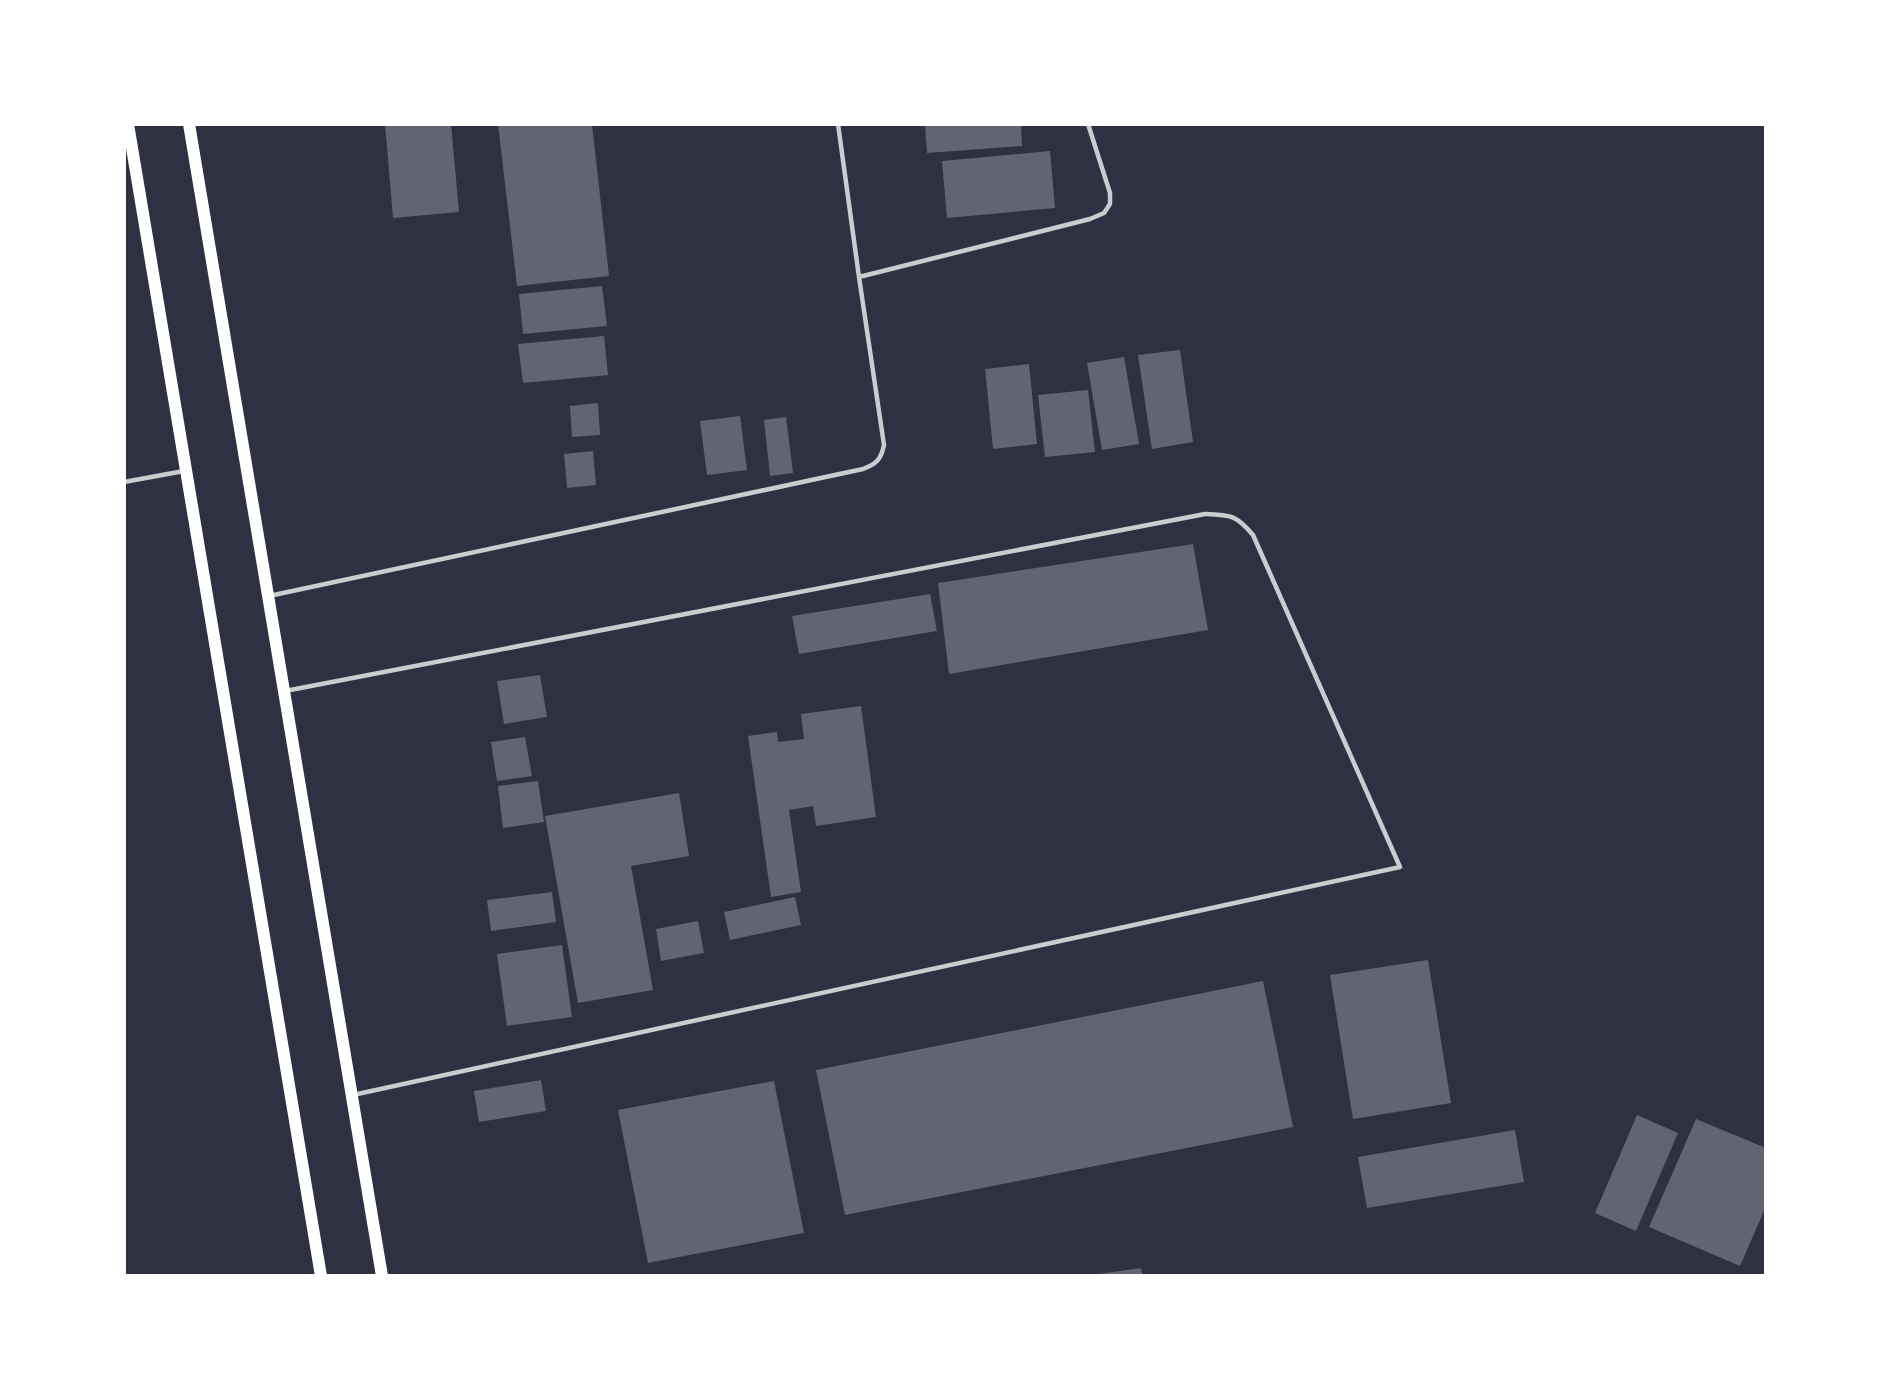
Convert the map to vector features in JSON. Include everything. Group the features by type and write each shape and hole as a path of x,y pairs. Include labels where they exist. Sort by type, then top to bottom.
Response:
{"main road":[{"path":"128,124 321,1275"},
{"path":"189,124 382,1275"}],"lane":[{"path":"269,596 863,469 875,464 882,455 884,445 838,124"},
{"path":"859,277 1090,219 1104,213 1110,204 1110,193 1088,124"},
{"path":"124,482 187,470"},
{"path":"284,691 1205,514 1223,515 1240,520 1253,535 1400,867 350,1095"}],"building":[{"path":"385,124 451,124 459,212 393,218"},
{"path":"498,124 592,124 609,276 517,286"},
{"path":"925,124 1021,124 1022,146 927,153"},
{"path":"1050,151 1055,208 947,218 942,161"},
{"path":"602,286 607,326 523,334 519,294"},
{"path":"604,336 608,375 523,383 518,344"},
{"path":"1180,350 1193,442 1152,449 1138,355"},
{"path":"1124,357 1139,444 1102,450 1087,363"},
{"path":"1029,364 1037,444 993,449 985,369"},
{"path":"1088,390 1095,452 1045,457 1038,395"},
{"path":"598,403 600,435 572,437 570,406"},
{"path":"740,416 747,470 707,475 700,421"},
{"path":"786,417 793,473 770,476 764,420"},
{"path":"593,451 596,485 567,488 564,454"},
{"path":"1193,544 1208,630 949,674 938,583"},
{"path":"930,594 937,631 799,654 792,616"},
{"path":"540,675 547,717 504,724 497,681"},
{"path":"861,706 876,817 816,826 813,806 789,810 801,892 771,897 748,736 777,732 778,742 804,739 801,714"},
{"path":"525,737 532,776 497,781 491,742"},
{"path":"538,781 544,822 503,828 498,786"},
{"path":"679,793 689,856 631,866 653,990 578,1003 545,816"},
{"path":"552,892 556,922 491,931 487,900"},
{"path":"795,897 801,925 730,940 724,912"},
{"path":"698,921 704,953 661,961 656,929"},
{"path":"562,945 572,1017 507,1026 497,954"},
{"path":"1428,960 1451,1103 1353,1119 1330,975"},
{"path":"1263,981 1293,1127 845,1215 816,1070"},
{"path":"541,1080 546,1111 479,1122 474,1091"},
{"path":"774,1081 804,1233 648,1263 618,1110"},
{"path":"1637,1115 1678,1133 1636,1231 1595,1213"},
{"path":"1696,1119 1766,1148 1766,1206 1740,1266 1649,1227"},
{"path":"1515,1130 1524,1182 1367,1208 1358,1157"},
{"path":"1141,1268 1143,1276 1099,1276 1099,1274"}]}
